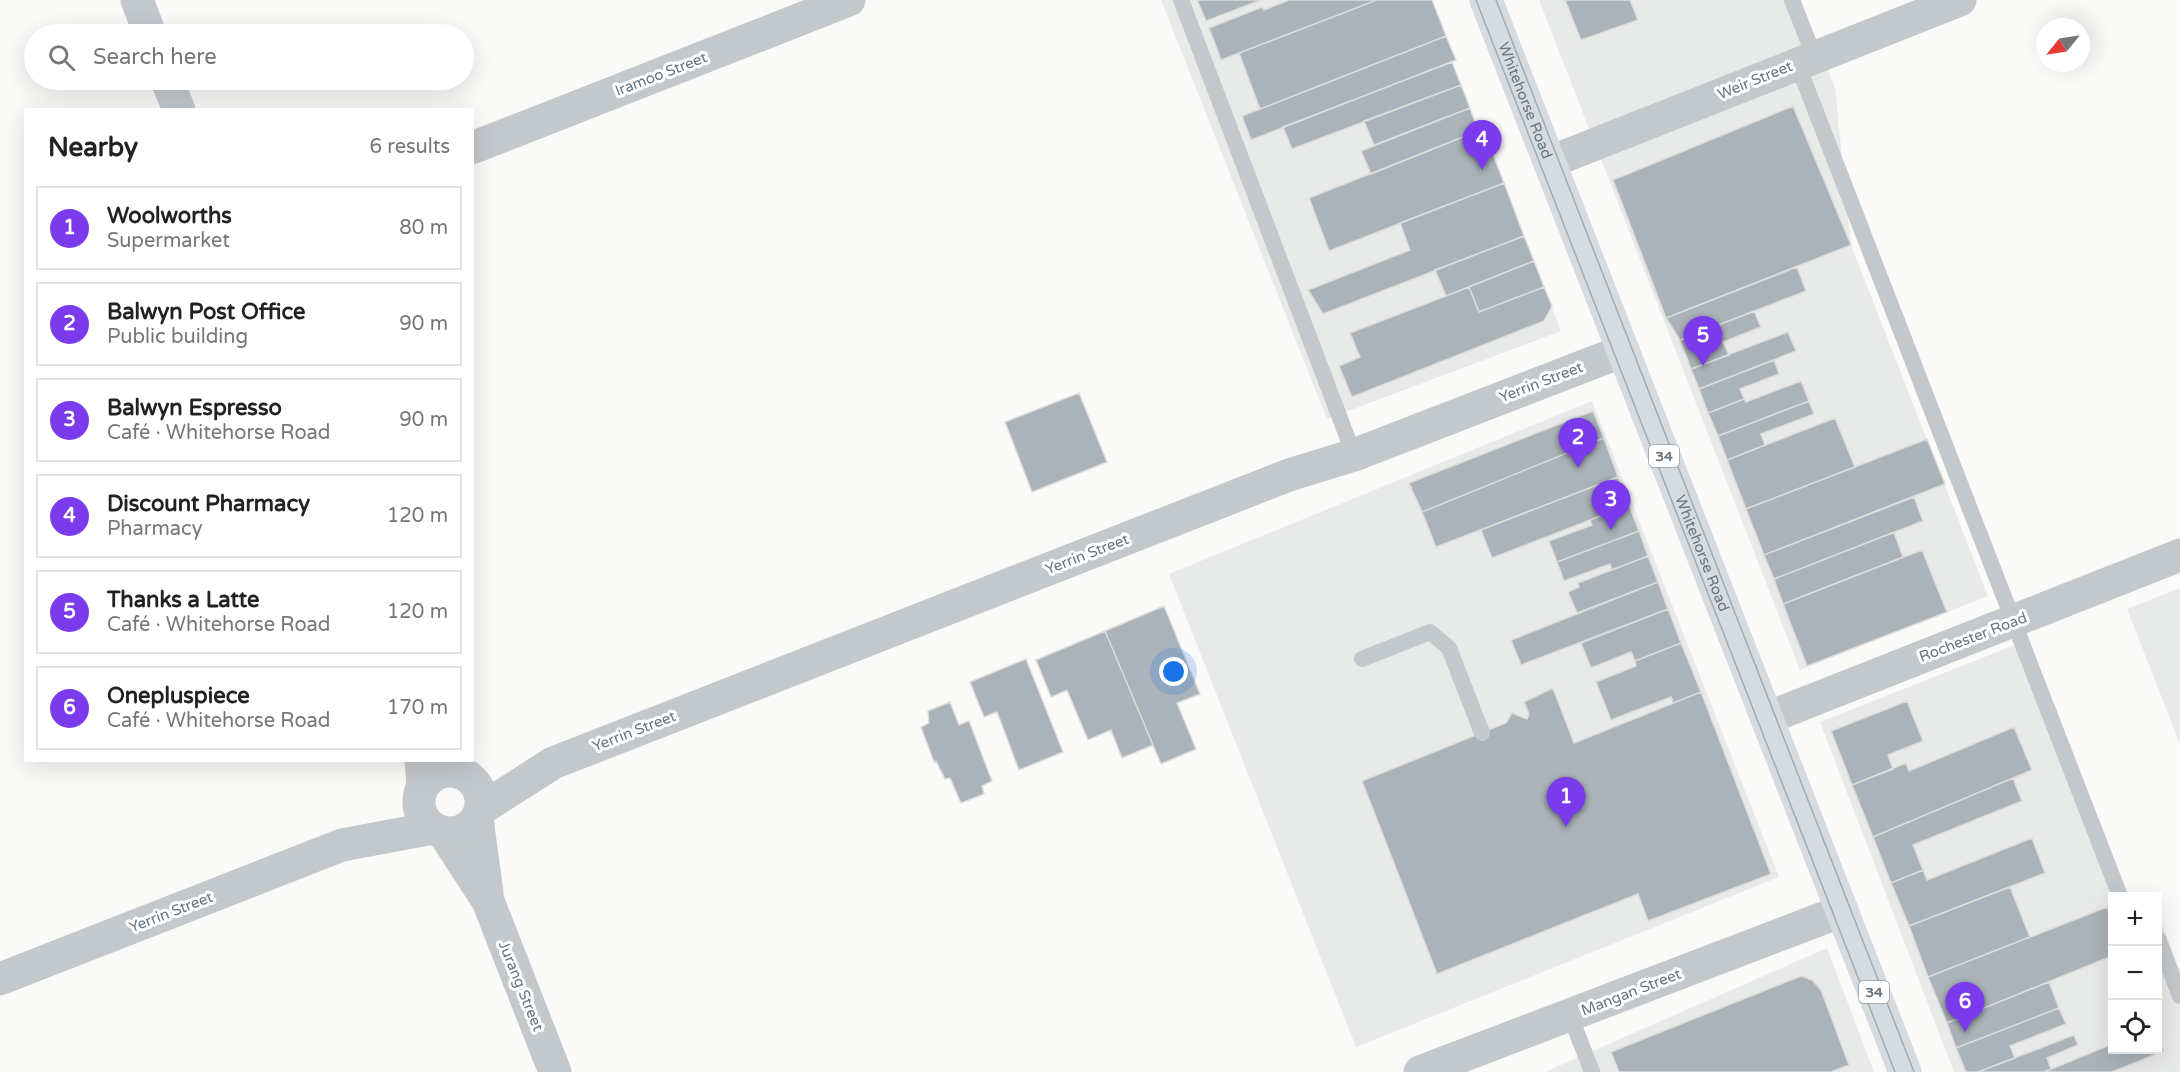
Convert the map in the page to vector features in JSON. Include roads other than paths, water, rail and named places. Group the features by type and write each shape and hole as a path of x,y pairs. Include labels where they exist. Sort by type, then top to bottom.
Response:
{"main road":[{"name":"Whitehorse Road","path":"1486,0 1905,1072"}],"street":[{"path":"137,0 146,24"},
{"name":"Iramoo Street","path":"474,147 849,0"},
{"name":"Weir Street","path":"1550,162 1960,0"},
{"path":"172,90 178,108"},
{"name":"Yerrin Street","path":"479,814 553,763 1289,475 1354,455 1623,351"},
{"name":"Rochester Road","path":"1767,718 2180,555"},
{"name":"Yerrin Street","path":"457,769 553,763"},
{"path":"457,769 473,781 479,790 482,799 479,814 470,826 462,831 452,834 438,830 422,815 421,781 457,769"},
{"name":"Yerrin Street","path":"342,845 421,781"},
{"name":"Jurang Street","path":"479,814 488,901"},
{"name":"Yerrin Street","path":"0,979 342,845 438,830"},
{"name":"Jurang Street","path":"438,830 488,901 555,1072"},
{"name":"Mangan Street","path":"1420,1072 1842,911"}],"lane":[{"path":"1181,0 1354,455"},
{"path":"1792,0 1806,60 2014,621 2118,892"},
{"path":"1362,659 1431,632 1449,648 1482,733"},
{"path":"2160,946 2180,996"},
{"path":"1570,1015 1592,1072"}],"tram line":[{"path":"1476,0 1895,1072"},
{"path":"1496,0 1914,1072"}],"place":[{"name":"Discount Pharmacy","path":"1482,170"},
{"name":"Thanks a Latte","path":"1703,366"},
{"name":"Balwyn Post Office","path":"1578,468"},
{"name":"Balwyn Espresso","path":"1611,530"},
{"name":"Woolworths","path":"1566,827"},
{"name":"Onepluspiece","path":"1965,1032"}]}
